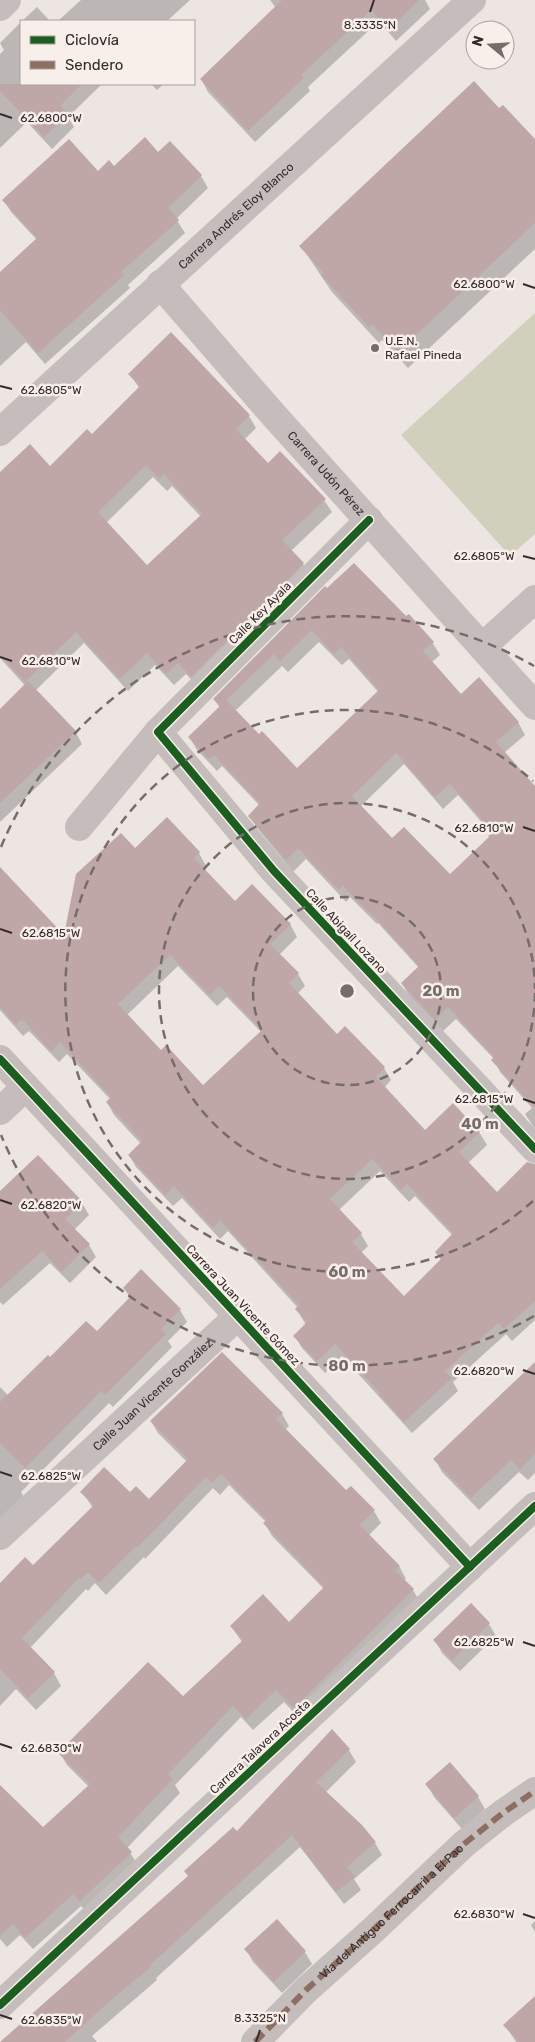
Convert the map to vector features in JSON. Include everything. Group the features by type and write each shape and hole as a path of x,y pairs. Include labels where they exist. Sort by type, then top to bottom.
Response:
{"street":[{"path":"0,7 8,0"},
{"name":"Carrera Andrés Eloy Blanco","path":"0,432 472,0"},
{"name":"Carrera Udón Pérez","path":"160,284 270,411 535,706"},
{"name":"Calle Key Ayala","path":"79,828 163,727 369,520"},
{"path":"482,646 535,599"},
{"name":"Calle Abigaíl Lozano","path":"163,727 274,871 535,1149"},
{"name":"Carrera Juan Vicente Gómez","path":"0,1059 470,1567"},
{"path":"0,1111 26,1087"},
{"name":"Calle Juan Vicente González","path":"0,1536 238,1316"},
{"name":"Carrera Talavera Acosta","path":"0,2005 535,1506"},
{"name":"Vía del Antiguo Ferrocarril a El Pao","path":"255,2042 306,1990 464,1844 503,1813 535,1791"}],"green space":[{"path":"535,313 535,534 510,556 401,435"}],"building":[{"path":"282,0 419,0 389,29 371,10 301,75 304,78 248,131 200,79"},
{"path":"474,81 499,108 503,105 535,139 535,223 398,352 372,324 369,327 321,275 324,273 299,246"},
{"path":"0,84 81,85 60,106 68,114 44,137 0,91"},
{"path":"145,137 158,152 170,141 202,175 168,208 179,220 121,272 124,275 38,353 0,310 0,272 37,238 2,200 69,139 98,171 109,160 114,166"},
{"path":"171,332 250,415 236,429 268,463 280,451 326,499 282,540 304,563 191,677 178,663 166,674 147,653 120,679 76,632 25,682 0,655 0,472 30,444 50,466 87,429 92,434 140,386 128,374","holes":["146,465 160,479 164,474 202,514 147,565 98,512"]},
{"path":"354,563 406,616 409,614 434,642 423,651 461,694 479,677 519,722 496,742 535,786 535,1108 491,1060 494,1057 448,1007 435,1020 401,983 419,966 370,912 343,886 339,890 298,848 286,860 248,816 260,803 214,755 209,759 188,737 220,706 213,699 325,586 327,588","holes":["312,630 334,654 341,647 379,690 297,768 262,731 259,734 226,700 274,654 280,661","396,753 435,797 450,784 493,832 450,874 404,827 392,838 352,796"]},
{"path":"28,681 76,731 0,803 0,709"},
{"path":"167,817 200,852 194,858 235,901 252,884 291,924 270,944 299,973 289,983 337,1034 345,1026 385,1067 376,1077 425,1130 453,1103 480,1132 459,1152 497,1192 527,1162 535,1164 535,1301 504,1329 498,1323 445,1371 452,1378 404,1422 335,1344 317,1361 293,1336 307,1322 295,1309 299,1305 220,1220 213,1228 174,1186 165,1195 128,1155 142,1141 106,1102 111,1097 60,1042 51,1051 22,1019 16,1025 0,1007 0,867 64,935 76,874 121,833 135,848","holes":["170,955 210,995 219,986 262,1030 203,1085 166,1045 161,1050 118,1004","372,1159 401,1190 407,1184 453,1233 435,1252 441,1259 404,1296 352,1242 362,1233 330,1199"]},
{"path":"38,1155 83,1202 65,1219 90,1244 62,1272 42,1251 0,1289 0,1191"},
{"path":"141,1269 181,1309 161,1329 166,1334 105,1395 101,1391 25,1468 0,1443 0,1402 48,1355 50,1357 86,1321 97,1331 131,1296 123,1288"},
{"path":"222,1352 283,1413 276,1419 346,1490 351,1486 375,1510 360,1525 400,1566 395,1570 414,1589 294,1708 276,1690 246,1719 233,1706 168,1774 173,1779 118,1837 132,1852 80,1901 73,1894 25,1938 13,1924 0,1935 0,1785 43,1827 90,1784 58,1753 148,1662 183,1696 243,1640 230,1626 263,1594 289,1622 324,1587 263,1523 267,1520 221,1474 212,1483 206,1477 138,1547 136,1546 99,1583 88,1572 80,1580 79,1578 22,1638 55,1672 28,1698 0,1669 0,1583 25,1557 33,1565 94,1505 80,1492 104,1467 130,1492 136,1486 149,1499 188,1459 150,1421"},
{"path":"535,1362 535,1454 520,1469 511,1460 471,1498 433,1459"},
{"path":"471,1603 490,1623 452,1660 433,1640"},
{"path":"332,1729 350,1749 316,1782 362,1825 376,1842 347,1867 355,1877 336,1892 292,1835 149,1966 151,1967 65,2042 0,2042 188,1876 184,1871 233,1827 237,1831"},
{"path":"450,1762 479,1796 454,1818 425,1784"},
{"path":"277,1919 306,1951 274,1982 244,1949"},
{"path":"535,1996 535,2042 519,2042 503,2025"}],"marked path":[{"path":"255,2042 306,1990 464,1844 503,1813 535,1791"}],"cycle path":[{"path":"369,520 158,732 274,871 535,1149"},
{"path":"0,1059 470,1567"},
{"path":"0,2005 535,1506"}],"place":[{"name":"U.E.N. Rafael Pineda","path":"375,348"}]}
